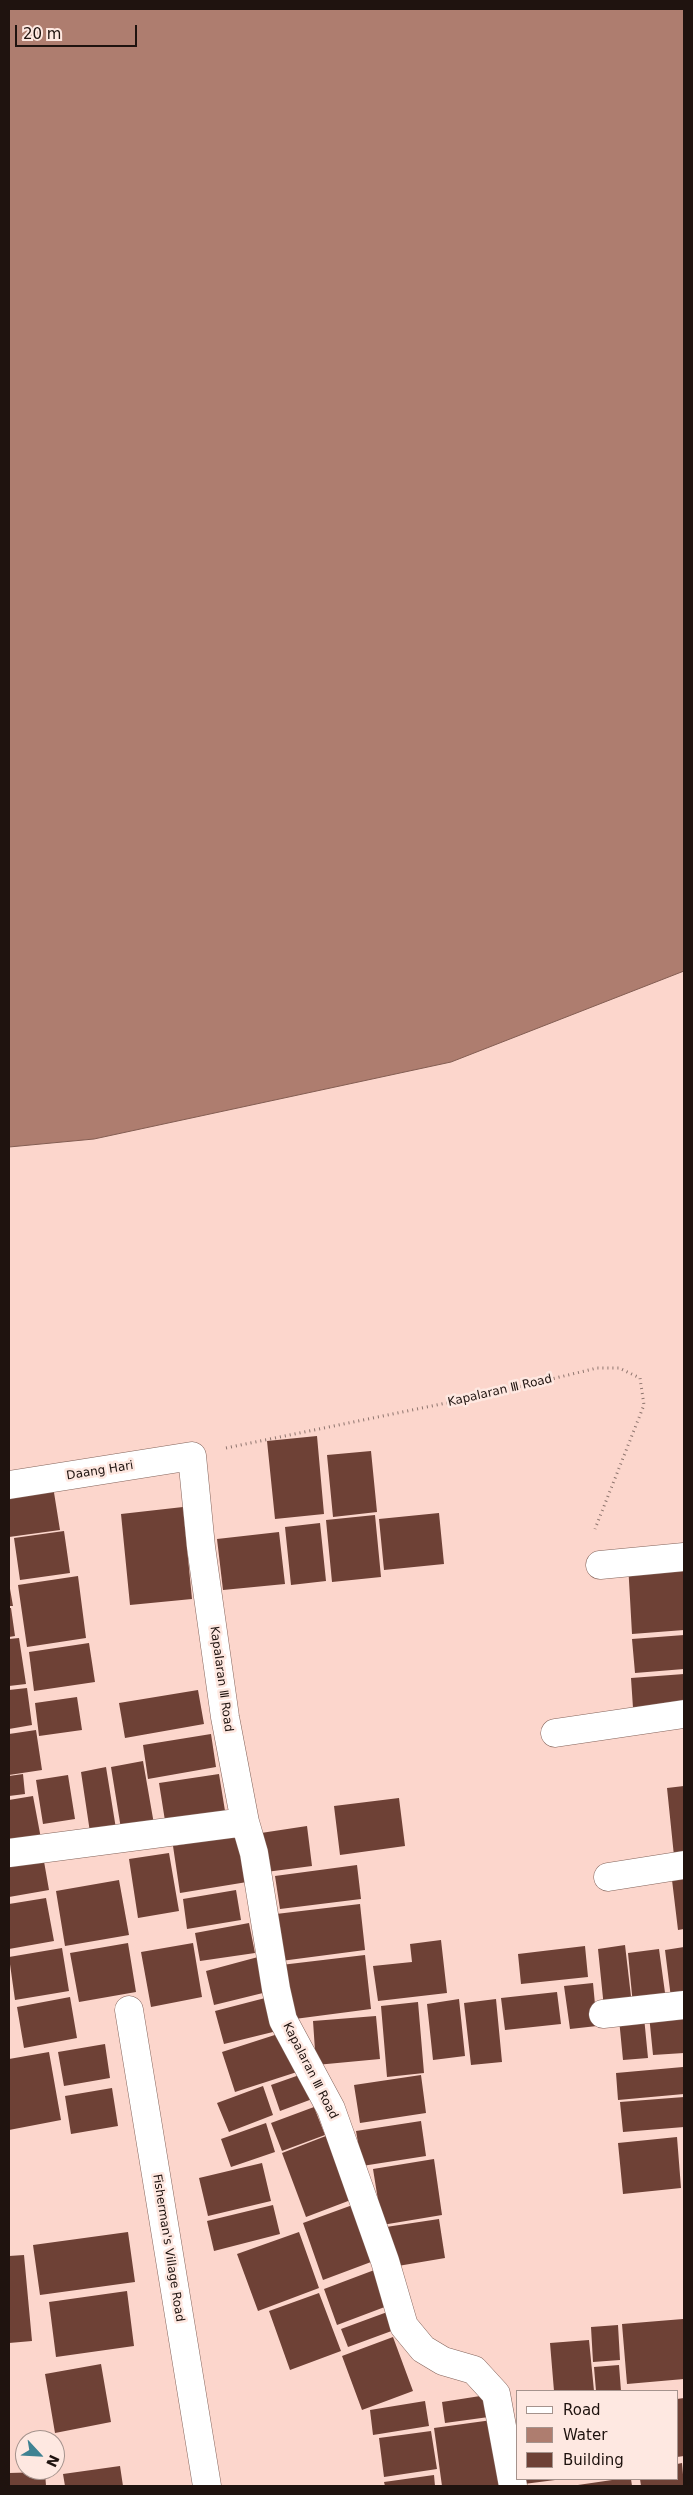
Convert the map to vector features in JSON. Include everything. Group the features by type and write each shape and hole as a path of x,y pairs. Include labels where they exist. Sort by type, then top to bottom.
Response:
{"street":[{"name":"Daang Hari","path":"9,1485 192,1456"},
{"name":"Kapalaran Ⅲ Road","path":"192,1456 225,1717 245,1822 254,1853 276,1989 283,2020 331,2109 385,2261 404,2326 423,2349 443,2361 474,2370 496,2394 513,2486"},
{"path":"600,1565 684,1557"},
{"path":"555,1733 684,1714"},
{"path":"9,1853 245,1822"},
{"path":"608,1877 684,1865"},
{"path":"603,2014 684,2005"},
{"name":"Fisherman's Village Road","path":"129,2010 207,2486"}],"path":[{"name":"Kapalaran Ⅲ Road","path":"192,1456 490,1394 597,1368 619,1368 640,1378 644,1405 612,1482 588,1547 590,1558 600,1565"}],"water":[{"path":"9,9 684,9 684,971 451,1062 94,1139 9,1147"}],"building":[{"path":"317,1436 324,1514 275,1519 267,1441"},
{"path":"371,1451 377,1512 333,1517 327,1455"},
{"path":"52,1480 60,1530 9,1537 9,1487"},
{"path":"183,1507 192,1599 130,1605 121,1514"},
{"path":"439,1513 444,1564 384,1570 379,1519"},
{"path":"375,1515 381,1577 332,1582 326,1520"},
{"path":"320,1523 326,1581 291,1585 285,1527"},
{"path":"64,1531 70,1573 20,1580 14,1538"},
{"path":"279,1532 285,1584 223,1590 217,1539"},
{"path":"684,1559 684,1630 632,1634 628,1563"},
{"path":"78,1576 86,1638 27,1647 18,1585"},
{"path":"9,1583 13,1606 9,1606"},
{"path":"9,1608 11,1608 15,1636 9,1637"},
{"path":"684,1635 684,1669 635,1673 632,1639"},
{"path":"19,1638 26,1684 9,1686 9,1639"},
{"path":"89,1643 95,1682 34,1691 29,1652"},
{"path":"684,1674 684,1704 633,1708 631,1678"},
{"path":"27,1688 32,1725 9,1729 9,1690"},
{"path":"198,1690 204,1724 125,1738 119,1703"},
{"path":"77,1697 82,1730 39,1736 35,1703"},
{"path":"36,1730 42,1770 9,1775 9,1734"},
{"path":"211,1734 216,1767 148,1779 143,1745"},
{"path":"143,1761 155,1830 122,1835 111,1767"},
{"path":"106,1767 117,1835 91,1839 81,1772"},
{"path":"23,1774 25,1794 9,1796 9,1776"},
{"path":"219,1774 226,1817 166,1827 159,1783"},
{"path":"68,1775 75,1819 43,1824 36,1780"},
{"path":"684,1786 684,1855 674,1856 667,1788"},
{"path":"33,1796 42,1844 9,1850 9,1800"},
{"path":"399,1798 405,1846 340,1855 334,1806"},
{"path":"307,1826 312,1866 266,1872 261,1833"},
{"path":"239,1835 247,1882 180,1893 173,1846"},
{"path":"42,1850 49,1890 9,1897 9,1856"},
{"path":"169,1853 179,1911 138,1918 129,1859"},
{"path":"357,1865 361,1899 280,1909 275,1876"},
{"path":"684,1878 684,1929 678,1930 672,1880"},
{"path":"119,1880 129,1935 65,1946 56,1891"},
{"path":"236,1890 241,1920 187,1929 183,1899"},
{"path":"46,1898 54,1941 9,1949 9,1904"},
{"path":"360,1904 365,1950 281,1961 276,1914"},
{"path":"249,1923 255,1953 200,1961 195,1933"},
{"path":"441,1940 447,1993 378,2001 373,1966 412,1962 410,1944"},
{"path":"128,1943 136,1992 79,2002 70,1953"},
{"path":"193,1943 202,1997 151,2007 141,1952"},
{"path":"625,1945 632,2005 604,2008 598,1949"},
{"path":"585,1946 588,1977 521,1984 518,1954"},
{"path":"684,1947 684,1996 671,1998 665,1950"},
{"path":"62,1948 69,1991 15,2000 9,1957"},
{"path":"659,1949 666,2000 633,2005 628,1953"},
{"path":"365,1955 371,2009 287,2020 281,1965"},
{"path":"258,1957 267,1992 214,2005 206,1971"},
{"path":"593,1983 597,2026 570,2029 564,1986"},
{"path":"557,1992 561,2024 505,2030 501,1998"},
{"path":"70,1997 77,2038 24,2048 17,2007"},
{"path":"269,1997 277,2031 224,2044 215,2011"},
{"path":"459,1999 465,2056 433,2060 427,2004"},
{"path":"496,1999 502,2062 471,2065 464,2003"},
{"path":"418,2002 424,2073 387,2077 381,2006"},
{"path":"684,2012 684,2053 653,2055 649,2015"},
{"path":"376,2016 380,2059 316,2065 313,2021"},
{"path":"644,2017 648,2058 623,2060 619,2019"},
{"path":"284,2032 297,2072 235,2092 222,2052"},
{"path":"105,2044 110,2078 64,2086 58,2052"},
{"path":"49,2052 61,2120 9,2130 9,2059"},
{"path":"683,2067 684,2094 618,2100 616,2073"},
{"path":"305,2073 315,2098 280,2111 271,2085"},
{"path":"421,2075 426,2113 360,2123 354,2085"},
{"path":"263,2086 273,2115 229,2132 217,2103"},
{"path":"112,2088 118,2126 71,2134 65,2096"},
{"path":"684,2097 684,2127 623,2132 620,2102"},
{"path":"314,2107 325,2135 282,2151 271,2123"},
{"path":"421,2121 426,2156 362,2166 356,2131"},
{"path":"266,2123 275,2152 231,2167 221,2139"},
{"path":"331,2134 356,2198 306,2217 282,2153"},
{"path":"677,2137 681,2188 623,2194 618,2143"},
{"path":"434,2159 442,2215 382,2225 373,2169"},
{"path":"262,2163 271,2201 208,2216 199,2178"},
{"path":"358,2203 379,2259 323,2280 303,2223"},
{"path":"273,2205 280,2234 214,2251 207,2221"},
{"path":"439,2219 445,2258 392,2267 386,2227"},
{"path":"128,2232 135,2282 40,2295 33,2245"},
{"path":"299,2232 319,2288 258,2311 237,2254"},
{"path":"24,2255 32,2341 9,2343 9,2256"},
{"path":"377,2269 390,2305 337,2325 324,2289"},
{"path":"127,2291 134,2346 56,2357 49,2302"},
{"path":"319,2293 341,2351 290,2370 269,2311"},
{"path":"390,2311 397,2329 348,2347 341,2329"},
{"path":"683,2319 684,2379 627,2384 622,2324"},
{"path":"618,2325 620,2360 593,2362 591,2327"},
{"path":"393,2337 413,2391 362,2410 342,2356"},
{"path":"589,2340 594,2390 554,2390 550,2343"},
{"path":"101,2364 111,2422 65,2431 54,2430 45,2374"},
{"path":"619,2365 621,2390 596,2390 594,2367"},
{"path":"493,2394 496,2416 445,2423 442,2402"},
{"path":"684,2398 684,2456 678,2457 678,2399"},
{"path":"425,2401 429,2426 373,2435 370,2410"},
{"path":"492,2420 502,2486 442,2486 434,2428"},
{"path":"431,2431 437,2469 384,2477 379,2438"},
{"path":"682,2463 684,2486 641,2486 640,2480 678,2480 678,2464"},
{"path":"120,2466 123,2486 65,2486 65,2474"},
{"path":"9,2473 15,2473 15,2480 46,2480 46,2486 9,2486"},
{"path":"434,2475 435,2486 385,2486 384,2482"},
{"path":"523,2480 555,2480 524,2484"},
{"path":"612,2480 631,2480 632,2486 571,2486"}]}
